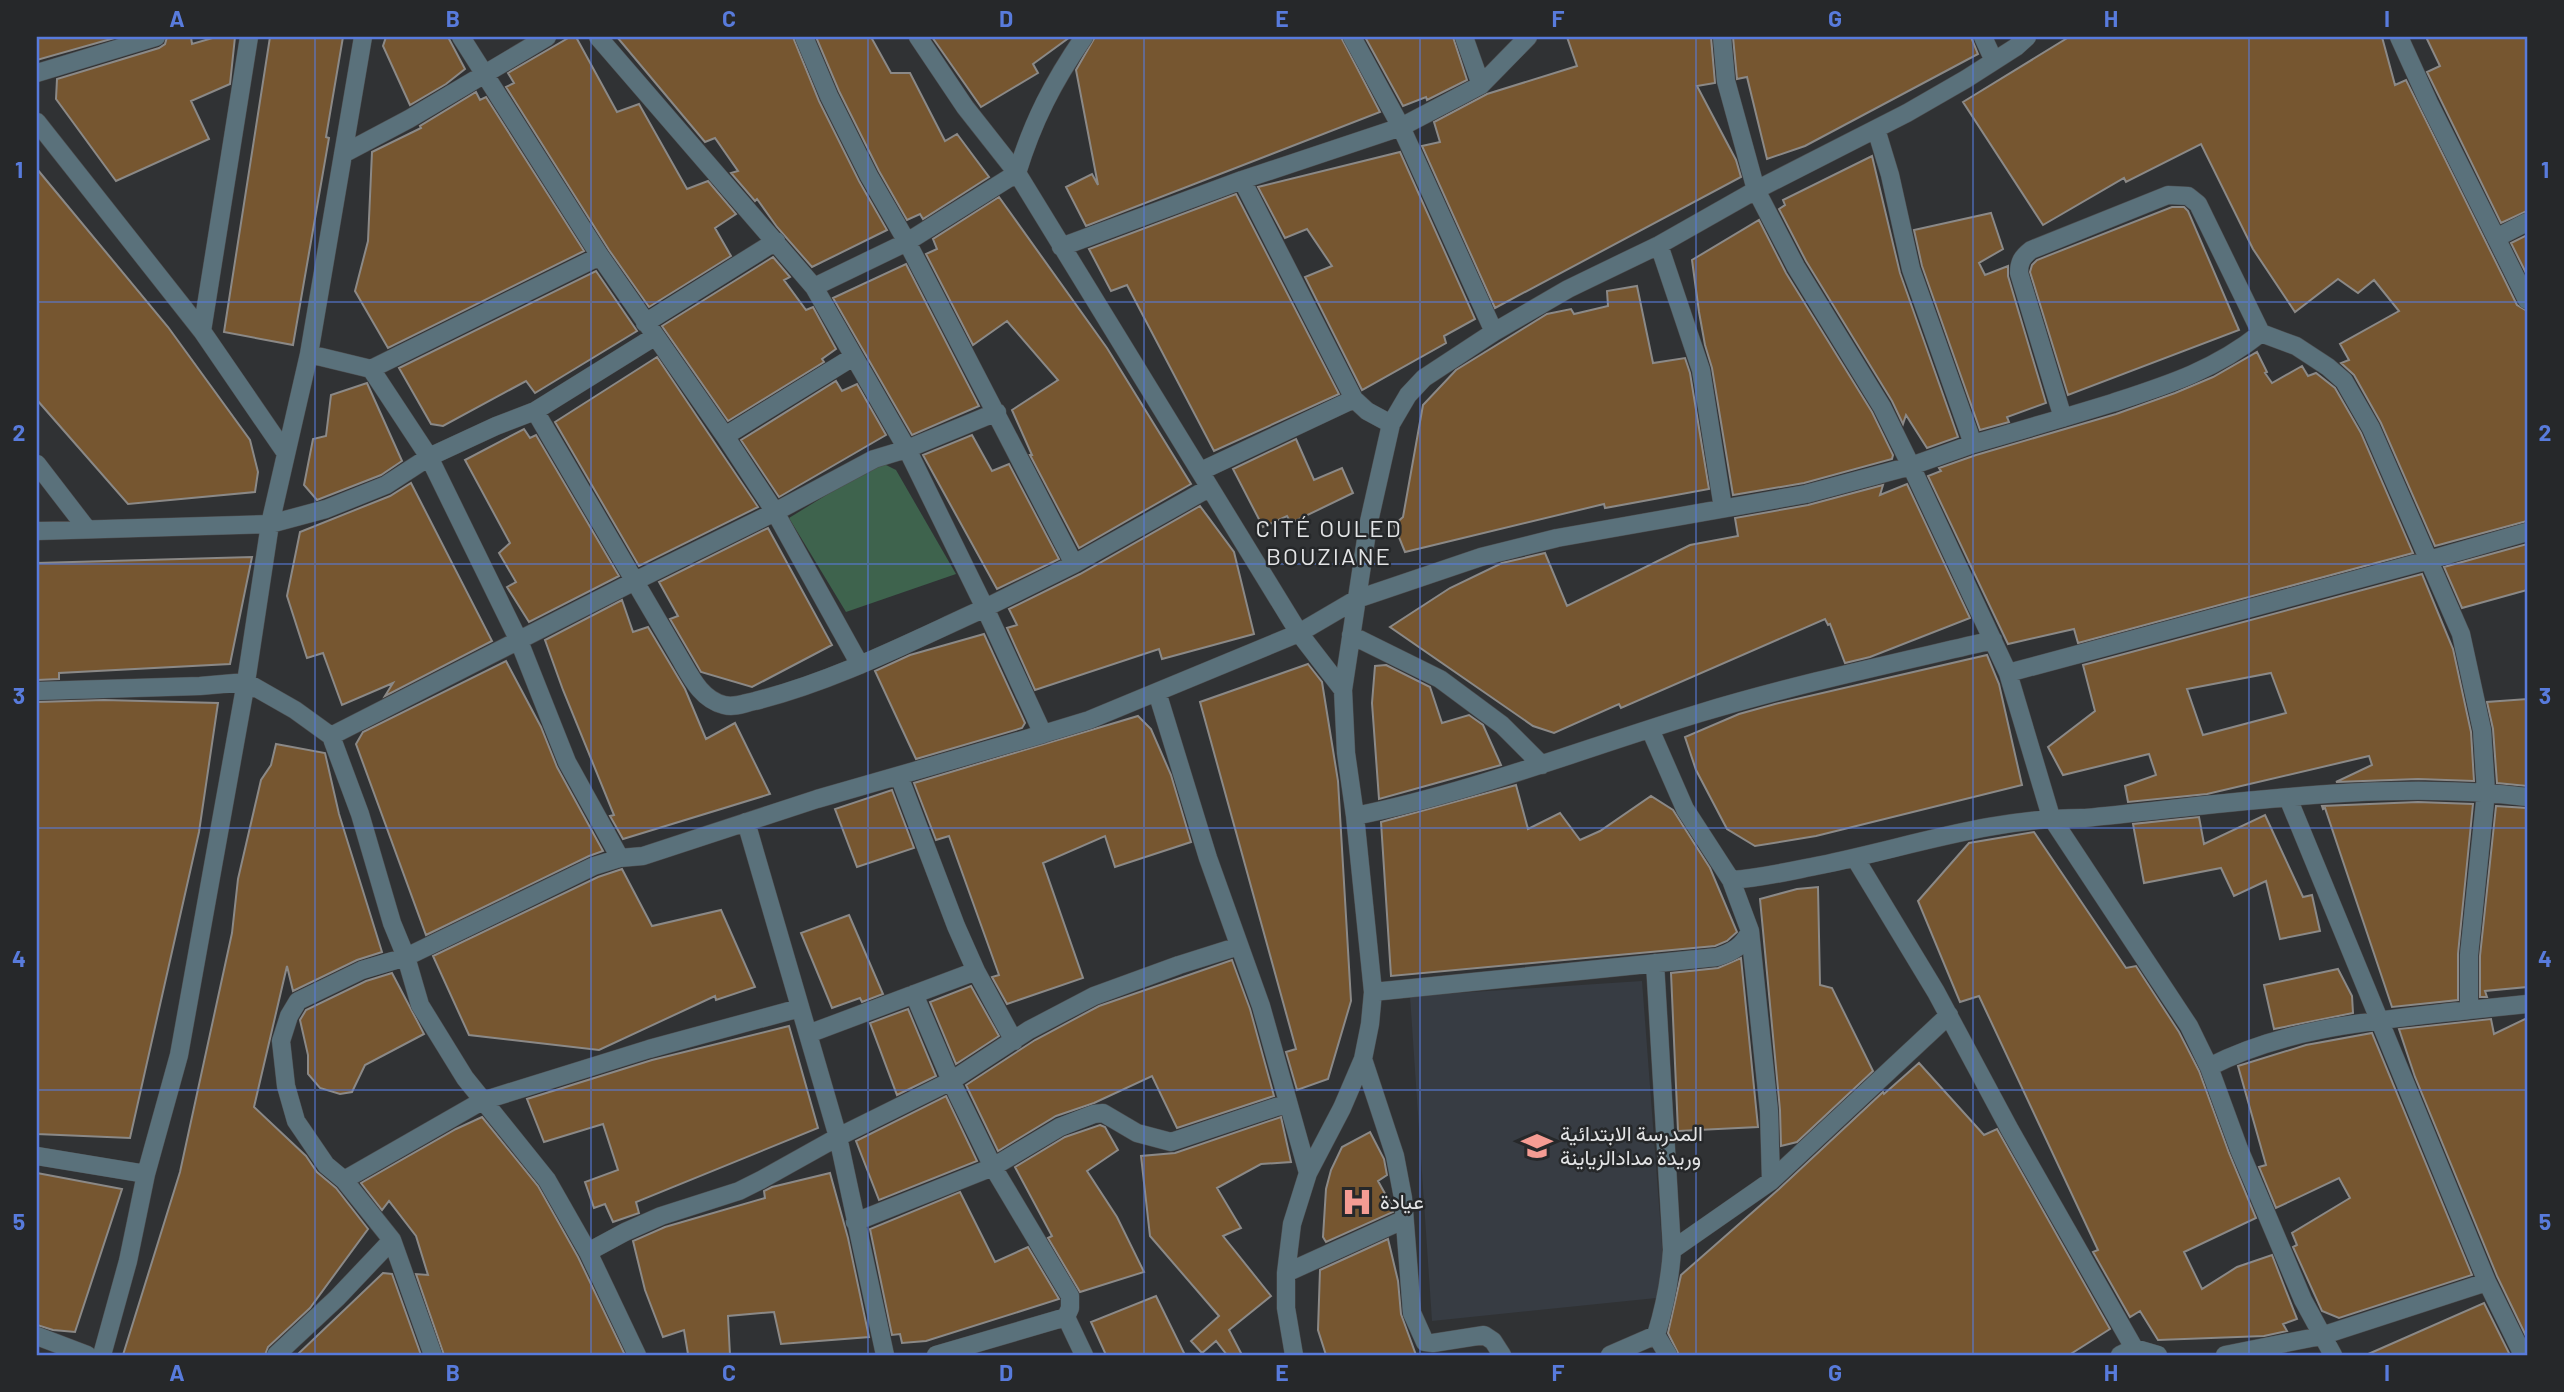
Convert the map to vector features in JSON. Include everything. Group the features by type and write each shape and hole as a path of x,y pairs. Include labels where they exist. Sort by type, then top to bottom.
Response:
{"street":[{"path":"37,73 156,37"},
{"path":"202,331 250,37"},
{"path":"102,1355 128,1261 146,1174 179,1055 246,682 270,524 309,354 363,37"},
{"path":"461,37 600,256 775,512 860,665"},
{"path":"343,154 410,119 547,37"},
{"path":"598,37 814,287 907,449 1043,734"},
{"path":"804,37 829,96 869,176 997,412 1074,564"},
{"path":"918,37 965,107 1017,173 1299,634 1343,690"},
{"path":"814,287 907,242 1017,173 1036,116 1084,37"},
{"path":"1352,37 1401,127 1494,332"},
{"path":"1464,37 1481,85"},
{"path":"1061,247 1241,180 1401,127 1481,85 1528,37"},
{"path":"1722,37 1726,81 1756,190 1796,267 1882,407 1993,640 2008,673 2051,817 2189,1026 2209,1067 2263,1208 2321,1336 2333,1355"},
{"path":"1983,37 1994,61"},
{"path":"1291,1354 1286,1308 1286,1273 1292,1224 1308,1173 1342,1108 1363,1059 1373,992 1346,753 1343,690 1368,526 1391,424 1408,395 1424,378 1494,332 1568,289 1659,245 1756,190 1876,129 1994,61 2027,37"},
{"path":"2399,37 2527,300"},
{"path":"37,122 202,331 285,452"},
{"path":"1876,129 1890,175 1911,268 1973,444"},
{"path":"1241,180 1354,399 1367,411 1391,424"},
{"path":"2063,418 2019,263 2024,255 2042,245 2168,195 2188,196 2198,204 2261,332 2296,345 2344,381 2371,428 2461,634 2482,730 2486,792 2469,955 2469,1010"},
{"path":"2496,238 2527,222"},
{"path":"37,531 270,524 326,509 386,485 429,457 535,411 776,242"},
{"path":"1659,245 1700,370 1723,509"},
{"path":"309,354 371,369 600,256"},
{"path":"433,1355 392,1240 344,1180 326,1165 296,1121 286,1086 281,1041 289,1016 298,1001 362,970 406,957 594,866 620,858 643,856 817,799 1089,720 1299,634 1357,599 1481,557 1545,541 1806,494 1911,466 1973,444 2183,380 2245,345 2261,332"},
{"path":"725,436 853,357"},
{"path":"371,369 429,457 519,641 567,762 620,858"},
{"path":"535,411 702,693 723,705 735,707 860,665 1074,564 1205,480 1354,399"},
{"path":"331,736 775,512 874,459 907,449 997,412"},
{"path":"37,464 87,529"},
{"path":"2008,673 2527,532"},
{"path":"1351,635 1440,679 1502,725 1542,765"},
{"path":"1355,816 1399,807 1542,765 1747,699 1993,640"},
{"path":"37,691 246,682 295,710 331,736 360,814 392,923 406,957 420,1004 446,1051 482,1101 547,1181 588,1252 637,1355"},
{"path":"1157,692 1208,858 1261,1006 1308,1173"},
{"path":"1650,729 1685,809 1731,880 1750,931 1769,1111 1771,1181"},
{"path":"900,776 956,926 976,971 1014,1041"},
{"path":"1731,880 1766,877 1855,858 1983,826 2051,817 2085,818 2347,794 2486,792 2527,797"},
{"path":"2288,798 2487,1282 2523,1355"},
{"path":"746,822 838,1137 885,1355"},
{"path":"1855,858 1949,1015 2127,1351 2158,1355"},
{"path":"1373,992 1717,957 1728,954 1746,941 1750,931"},
{"path":"588,1252 661,1216 739,1191 838,1137 951,1081 1028,1030 1094,996 1239,946"},
{"path":"1655,963 1672,1250 1666,1303 1656,1335 1668,1355"},
{"path":"808,1034 976,971"},
{"path":"914,995 951,1081 993,1167 1070,1296 1070,1308 1066,1317 1084,1355"},
{"path":"2209,1067 2263,1043 2381,1020 2527,1004"},
{"path":"344,1180 482,1101 649,1049 800,1008"},
{"path":"1672,1250 1771,1181 1949,1015"},
{"path":"1363,1059 1395,1156 1403,1198 1412,1312 1425,1342 1484,1335 1493,1341 1502,1355"},
{"path":"855,1222 993,1167 1060,1128 1094,1114 1103,1113 1137,1133 1171,1142 1288,1103"},
{"path":"37,1156 146,1174"},
{"path":"1286,1273 1403,1220"},
{"path":"276,1355 337,1298 392,1240"},
{"path":"2225,1355 2321,1336 2487,1282"},
{"path":"936,1355 1066,1317"},
{"path":"1610,1355 1656,1335"},
{"path":"37,1336 87,1355"}],"shaded area":[{"name":"المدرسة الابتدائية وريدة مدادالزياينة","path":"1642,981 1666,1297 1432,1321 1410,996"}],"green space":[{"path":"880,462 896,470 956,574 846,612 789,518"}],"building":[{"path":"37,37 118,37 37,60"},
{"path":"167,37 191,37 192,44 216,37 235,37 230,84 191,101 209,139 116,181 56,99 57,79 159,48 165,44"},
{"path":"270,37 343,37 326,137 329,138 293,345 224,332"},
{"path":"386,37 448,37 465,69 446,84 410,105 383,46"},
{"path":"570,37 576,37 617,112 639,104 687,189 708,181 736,214 715,228 731,256 649,307 609,250 506,87 514,83 508,73"},
{"path":"617,37 793,37 819,101 887,230 812,267 757,199 755,201 731,173 738,171 715,138 705,142"},
{"path":"816,37 871,37 891,73 910,73 945,141 957,134 989,177 923,219 920,214 907,220 839,91"},
{"path":"932,37 1070,37 1033,64 1038,73 981,107"},
{"path":"1095,37 1341,37 1380,112 1086,226 1066,187 1092,174 1098,185 1076,70"},
{"path":"1365,37 1453,37 1467,80 1427,100 1426,97 1403,106"},
{"path":"1567,37 1711,37 1715,83 1697,86 1736,160 1741,177 1495,308 1422,146 1440,142 1434,122 1487,94 1577,66"},
{"path":"1733,37 1971,37 1978,54 1805,146 1767,159 1747,77 1737,79"},
{"path":"2069,37 2382,37 2395,85 2406,80 2517,305 2527,311 2527,521 2435,546 2381,423 2354,375 2341,363 2349,360 2340,344 2399,311 2374,280 2358,293 2338,279 2295,312 2253,249 2201,144 2126,182 2124,178 2043,225 1963,102"},
{"path":"2426,37 2527,37 2527,211 2501,223 2427,72 2440,66"},
{"path":"476,92 480,100 486,97 584,251 388,348 355,291 368,241 372,152 421,128 420,126"},
{"path":"1400,152 1475,319 1444,336 1446,343 1362,390 1305,277 1332,266 1307,229 1285,238 1258,187"},
{"path":"1872,156 1900,273 1958,437 1927,448 1906,415 1903,424 1892,401 1806,261 1779,209 1785,205 1783,200"},
{"path":"37,169 168,327 250,440 258,472 255,492 128,504 37,400"},
{"path":"1236,194 1339,394 1214,451 1127,285 1111,291 1089,249"},
{"path":"999,197 1107,348 1191,484 1079,548 1030,455 1012,410 1058,380 1007,321 973,345 926,254 937,249 933,239"},
{"path":"2172,207 2184,207 2188,211 2239,330 2068,395 2030,272 2032,265 2037,260"},
{"path":"1991,213 2003,249 1979,263 1985,275 2008,266 2008,276 2046,403 2007,417 2009,422 1980,430 1922,266 1914,230"},
{"path":"1759,220 1786,273 1872,412 1893,455 1892,459 1804,483 1733,495 1692,260"},
{"path":"2527,235 2527,275 2511,243"},
{"path":"773,257 790,277 784,280 806,310 813,307 836,349 822,359 824,362 728,421 662,326"},
{"path":"906,264 979,406 912,435 833,298"},
{"path":"596,271 637,331 535,393 526,381 443,426 431,424 399,368"},
{"path":"1637,286 1653,363 1685,358 1690,373 1709,489 1605,508 1604,504 1405,552 1394,525 1403,517 1423,405 1456,370 1547,314 1571,309 1574,314 1608,306 1607,291"},
{"path":"2257,352 2272,383 2302,366 2308,376 2316,373 2335,388 2361,433 2413,553 2078,643 2074,629 2008,644 1928,476 1941,471 1939,468 1976,455 2116,414 2175,393 2213,377"},
{"path":"657,357 758,507 639,566 555,422"},
{"path":"836,381 842,391 857,384 886,435 779,497 741,440"},
{"path":"367,383 402,461 381,475 317,500 304,485 313,439 326,436 331,395"},
{"path":"524,429 530,438 536,435 619,576 529,622 507,587 516,582 499,553 510,543 465,460"},
{"path":"972,435 992,471 1009,464 1059,559 997,589 923,455"},
{"path":"1296,439 1314,480 1342,468 1353,493 1291,523 1287,516 1263,527 1233,469"},
{"path":"411,483 492,641 385,696 393,683 342,705 323,653 307,658 287,596 300,532 390,496"},
{"path":"1907,484 1970,618 1870,657 1845,663 1830,624 1828,625 1825,619 1621,708 1619,704 1554,733 1533,726 1390,627 1450,588 1502,563 1545,553 1567,606 1690,545 1738,536 1735,518 1808,505 1883,485 1880,495"},
{"path":"1200,506 1234,552 1254,634 1162,659 1159,649 1035,690 1007,628 1017,625 1009,609 1080,574"},
{"path":"768,528 832,645 752,687 701,672 670,619 678,616 659,582"},
{"path":"2527,544 2527,590 2462,608 2444,567"},
{"path":"252,557 230,664 59,673 59,679 37,680 37,563"},
{"path":"2422,574 2453,649 2471,732 2474,781 2418,779 2336,782 2372,765 2369,756 2207,794 2128,802 2125,786 2156,775 2149,754 2063,775 2048,747 2095,711 2083,665","holes":["2271,673 2286,713 2203,735 2187,689"]},
{"path":"622,600 633,632 648,627 685,689 706,739 735,723 770,794 623,839 610,816 614,815 545,640"},
{"path":"984,634 1025,723 1022,728 916,759 875,671 910,655"},
{"path":"1987,655 1999,684 2022,785 1816,836 1755,846 1727,829 1696,770 1685,737 1739,714 1775,704"},
{"path":"506,661 541,727 557,767 603,851 426,935 356,744 363,732"},
{"path":"1308,664 1322,682 1338,781 1351,1001 1328,1079 1297,1090 1286,1052 1296,1049 1200,702"},
{"path":"1386,665 1430,687 1442,723 1469,715 1483,725 1501,765 1379,799 1372,703 1375,666"},
{"path":"2527,699 2527,786 2497,783 2493,729 2487,702"},
{"path":"104,700 218,703 199,832 130,1138 37,1134 37,702"},
{"path":"1138,716 1151,729 1171,775 1191,842 1115,867 1105,836 1043,863 1083,978 1007,1004 992,977 999,975 949,836 936,840 914,783"},
{"path":"276,744 325,753 339,814 382,952 357,960 293,991 287,966 254,1107 336,1188 368,1229 310,1308 268,1347 265,1355 123,1355 180,1172 232,933 238,879 261,780 271,765"},
{"path":"1516,785 1528,829 1560,813 1580,840 1600,831 1651,796 1673,810 1710,868 1737,932 1727,941 1715,946 1391,976 1381,822"},
{"path":"892,790 914,848 857,867 835,809"},
{"path":"2418,802 2473,804 2458,954 2458,1000 2392,1007 2325,808 2322,806"},
{"path":"2496,806 2527,808 2527,987 2485,991 2487,997 2480,997 2480,956"},
{"path":"2265,815 2303,897 2312,895 2320,931 2280,939 2266,881 2234,896 2221,868 2144,883 2133,824 2199,817 2204,844"},
{"path":"2034,832 2126,968 2136,966 2179,1032 2199,1071 2256,1218 2184,1252 2202,1289 2237,1267 2272,1255 2297,1319 2283,1324 2287,1331 2264,1336 2158,1340 2140,1311 2130,1317 2093,1252 2098,1250 1979,996 1960,1002 1918,901 1969,843"},
{"path":"622,869 652,926 721,910 755,987 716,1000 715,996 599,1050 469,1035 433,956 598,877"},
{"path":"1818,887 1820,985 1832,988 1873,1071 1797,1142 1781,1146 1760,899 1797,889"},
{"path":"849,915 883,994 862,1002 860,998 832,1008 801,933"},
{"path":"1741,958 1758,1127 1678,1131 1671,973 1718,968"},
{"path":"1232,960 1250,1009 1274,1096 1177,1128 1152,1076 1094,1103 1056,1116 998,1151 966,1085 1035,1040 1099,1006"},
{"path":"2338,969 2352,996 2353,1013 2274,1029 2264,985"},
{"path":"392,973 424,1034 365,1065 352,1092 340,1094 320,1088 308,1074 308,1055 300,1020 306,1010 366,981"},
{"path":"971,986 999,1036 956,1064 930,1002"},
{"path":"908,1009 936,1076 897,1095 870,1023"},
{"path":"2527,1018 2527,1338 2497,1276 2415,1077 2399,1029 2491,1019 2494,1034"},
{"path":"789,1026 818,1128 636,1202 639,1213 613,1222 605,1204 594,1208 585,1182 618,1170 603,1124 544,1142 527,1099 652,1060"},
{"path":"2372,1033 2472,1275 2339,1318 2322,1311 2293,1247 2297,1245 2292,1233 2350,1198 2339,1178 2276,1208 2259,1167 2266,1165 2238,1066 2306,1045"},
{"path":"1919,1063 1984,1135 1997,1129 2110,1329 2069,1355 1679,1355 1668,1333 1681,1275 1883,1092 1884,1094"},
{"path":"946,1096 977,1161 879,1200 856,1141"},
{"path":"482,1117 538,1186 578,1257 625,1355 444,1355 416,1274 428,1275 416,1236 389,1201 382,1210 361,1183"},
{"path":"1281,1117 1291,1162 1261,1164 1217,1188 1241,1228 1223,1236 1271,1296 1229,1330 1242,1355 1227,1355 1216,1341 1202,1353 1191,1341 1219,1316 1150,1236 1141,1156 1175,1153"},
{"path":"1100,1125 1105,1127 1118,1150 1087,1171 1117,1217 1144,1272 1080,1292 1048,1238 1052,1236 1015,1167 1065,1137"},
{"name":"عيادة","path":"1370,1132 1384,1159 1387,1175 1378,1181 1393,1212 1326,1242 1323,1237 1326,1189 1331,1170 1342,1147"},
{"path":"37,1173 122,1189 75,1332 37,1325"},
{"path":"830,1173 848,1238 869,1337 781,1344 774,1312 728,1316 730,1355 688,1354 684,1330 663,1337 645,1290 633,1241 665,1227 765,1198 764,1191 772,1187"},
{"path":"960,1192 995,1262 1028,1247 1059,1299 926,1341 902,1343 900,1334 892,1335 870,1229"},
{"path":"1388,1239 1398,1281 1401,1314 1416,1355 1326,1355 1318,1330 1320,1270"},
{"path":"383,1273 392,1274 421,1355 297,1355"},
{"path":"1156,1296 1185,1355 1106,1355 1091,1322"},
{"path":"2484,1303 2510,1355 2366,1355"}],"place":[{"name":"المدرسة الابتدائية وريدة مدادالزياينة","path":"1537,1146"},
{"name":"عيادة","path":"1357,1202"}],"district":[{"name":"CITÉ OULED BOUZIANE","path":"1329,543"}]}
